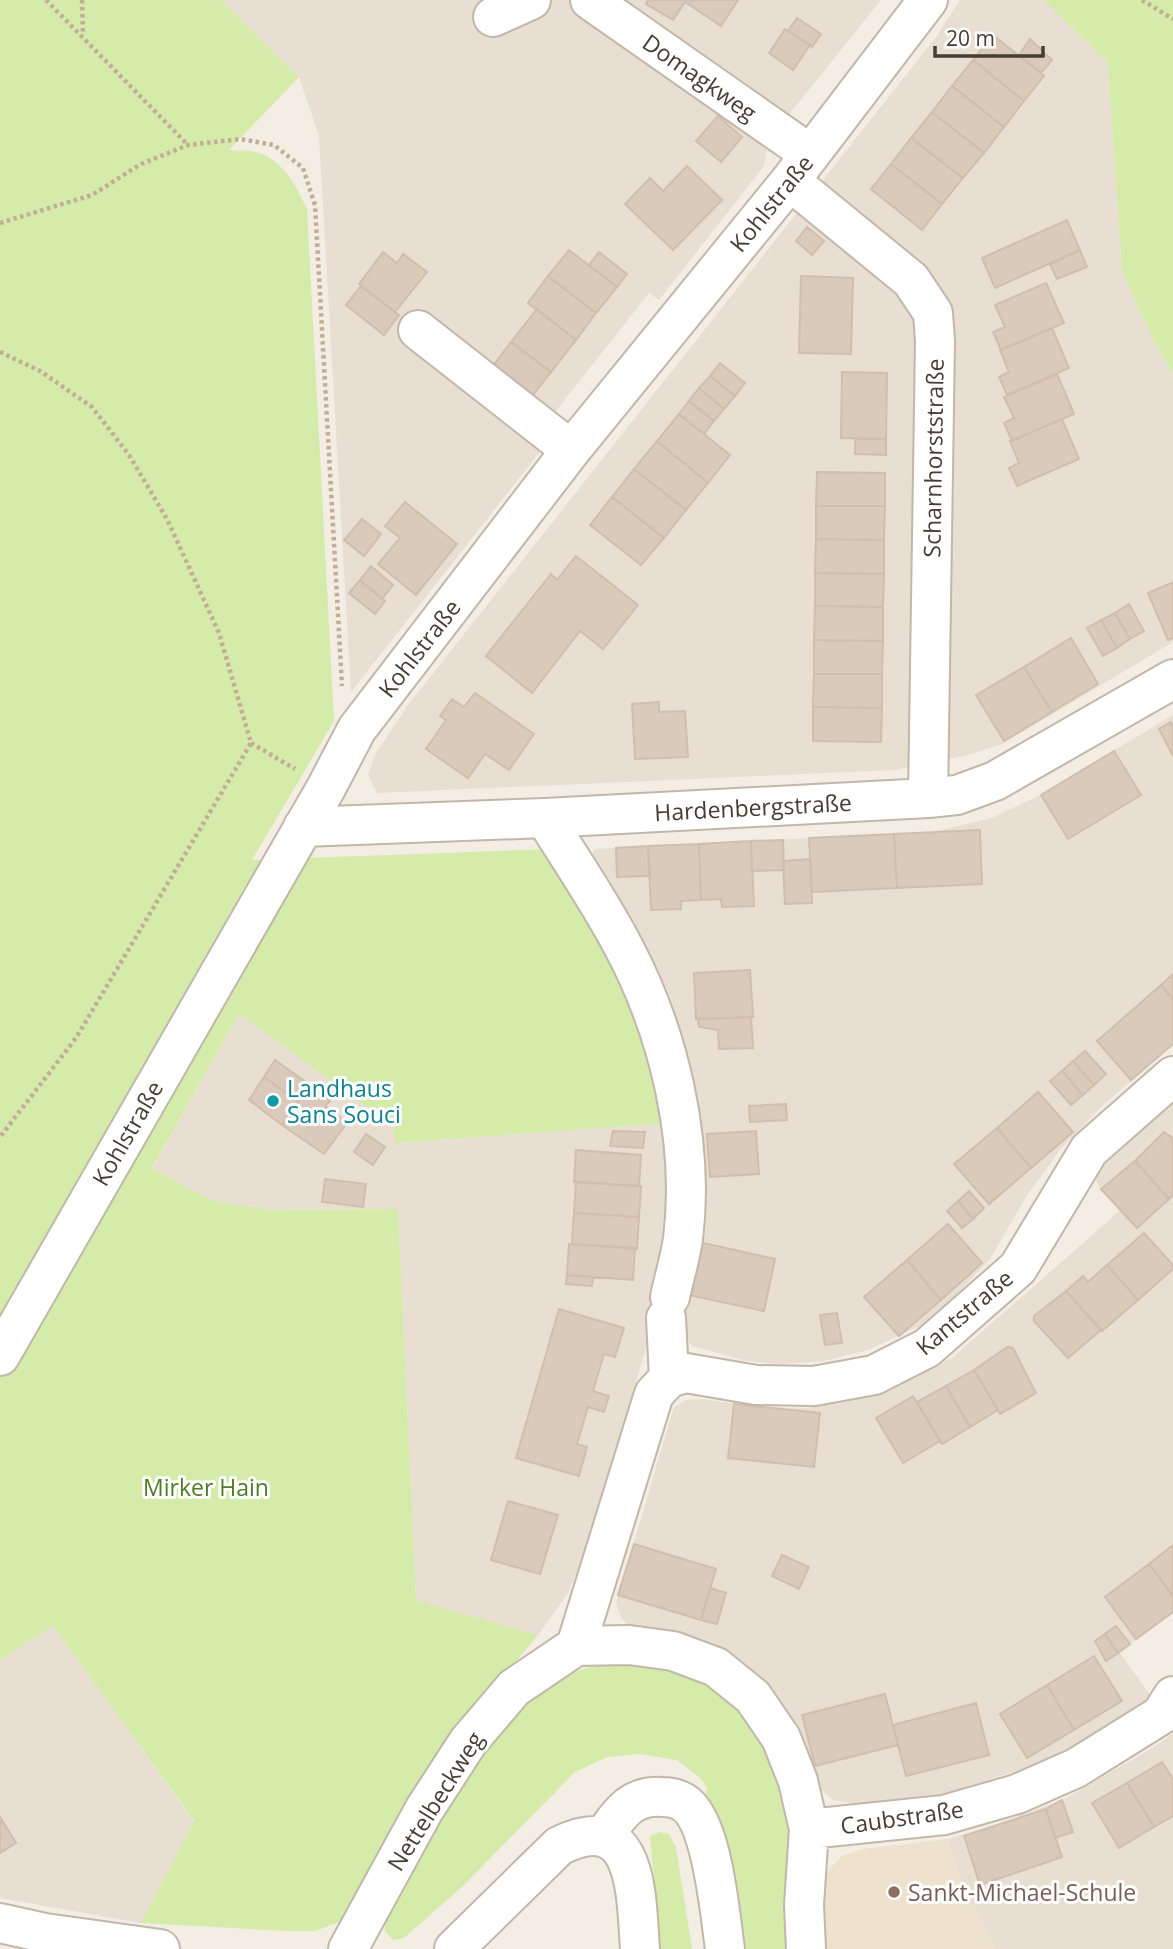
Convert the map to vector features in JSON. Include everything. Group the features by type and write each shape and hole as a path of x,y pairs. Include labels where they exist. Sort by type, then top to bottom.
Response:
{"street":[{"path":"493,17 531,0"},
{"name":"Domagkweg","path":"590,0 800,167"},
{"name":"Kohlstraße","path":"0,1356 326,788 356,729 571,450 800,167 928,0"},
{"name":"Scharnhorststraße","path":"800,167 911,280 933,313 935,341 928,798"},
{"path":"418,330 571,450"},
{"name":"Hardenbergstraße","path":"303,827 545,818 928,798 957,794 995,781 1173,679"},
{"path":"545,818 623,946 663,1040 680,1118 686,1180 683,1240 668,1307 669,1378 654,1395 576,1646 629,1645 674,1651 716,1667 753,1697 781,1738 798,1781 808,1829 804,1905 806,1949"},
{"name":"Kantstraße","path":"669,1378 686,1373 756,1385 814,1386 874,1375 926,1348 1018,1268 1089,1150 1173,1076"},
{"name":"Nettelbeckweg","path":"348,1949 424,1810 468,1742 514,1688 576,1646"},
{"name":"Caubstraße","path":"808,1829 944,1815 1017,1794 1076,1768 1161,1715 1173,1696"},
{"path":"604,1836 622,1810 634,1802 650,1797 667,1797 683,1802 702,1826 712,1859 725,1949"},
{"path":"454,1949 559,1846 591,1835 604,1836 618,1845 627,1859 636,1900 640,1949"},
{"path":"0,1923 45,1933 160,1949"}],"path":[{"path":"46,0 188,145"},
{"path":"82,0 83,36"},
{"path":"1142,0 1173,19"},
{"path":"0,223 92,195 141,164 188,145 240,139 274,145 303,169 316,205 344,708 356,729"},
{"path":"0,352 40,371 92,407 129,455 167,519 219,633 251,743 326,788"},
{"path":"0,1137 76,1038 251,743"}],"shaded area":[{"path":"222,0 881,0 782,123 767,147 764,166 659,300 649,293 536,436 546,444 351,692 319,136 299,77"},
{"path":"960,0 1043,0 1108,63 1122,271 1154,342 1173,373 1173,642 1002,744 968,755 894,770 377,793 368,775 376,753 408,705 936,37"},
{"path":"1173,715 1173,1044 1100,1108 1060,1150 1026,1197 990,1259 957,1294 922,1325 868,1350 824,1361 781,1364 747,1361 692,1346 676,1324 697,1108 694,1078 670,996 633,927 589,866 594,849 933,832 992,818 1036,797"},
{"path":"239,1014 395,1126 396,1143 670,1123 678,1183 661,1297 586,1550 568,1593 538,1635 416,1600 398,1209 271,1210 210,1200 152,1169"},
{"path":"1173,1101 1173,1612 1119,1652 1151,1696 1102,1729 1056,1755 1013,1772 950,1792 910,1800 866,1805 833,1800 638,1629 628,1626 621,1617 616,1603 674,1407 686,1400 701,1399 757,1407 807,1408 850,1401 896,1387 952,1358 1122,1209 1101,1189 1095,1179 1097,1172"},
{"path":"53,1626 194,1822 141,1923 0,1898 0,1660"},
{"path":"1173,1733 1173,1949 995,1949 965,1890 948,1839 1065,1799"},
{"name":"Sankt-Michael-Schule","path":"948,1839 965,1890 995,1949 824,1949 821,1894 826,1873 842,1856 863,1849"}],"green space":[{"name":"Mirker Hain","path":"0,0 222,0 299,77 229,150 262,154 279,165 292,181 307,209 334,721 252,860 548,849 615,952 670,1123 395,1143 394,1126 239,1014 152,1168 210,1200 271,1210 398,1209 416,1600 538,1635 457,1732 347,1919 315,1931 141,1923 194,1821 53,1626 0,1660"},
{"path":"1043,0 1173,0 1173,373 1154,342 1122,271 1108,63"},
{"path":"626,1662 658,1662 715,1682 765,1735 788,1808 795,1949 742,1949 719,1817 706,1794 707,1787 698,1776 677,1760 639,1754 607,1757 575,1772 463,1886 404,1938 393,1940 385,1931 385,1920 447,1811 493,1739 489,1734 551,1681 590,1667"},
{"path":"660,1832 669,1834 676,1847 692,1949 660,1949 650,1836"}],"building":[{"path":"648,0 738,0 721,26 685,2 673,20 646,4"},
{"path":"797,18 821,34 812,47 788,31"},
{"path":"785,29 810,45 793,70 769,53"},
{"path":"993,35 1044,76 1024,101 973,60"},
{"path":"1030,39 1052,60 1041,73 1019,55"},
{"path":"973,60 1024,101 1004,127 952,86"},
{"path":"952,86 1004,127 984,153 932,112"},
{"path":"932,112 984,153 963,178 911,138"},
{"path":"718,116 742,137 721,162 696,141"},
{"path":"911,138 963,178 942,204 891,164"},
{"path":"891,164 942,204 922,230 871,189"},
{"path":"687,166 722,200 673,250 625,204 650,178 663,191"},
{"path":"1067,220 1080,250 995,288 982,258"},
{"path":"807,227 824,241 812,255 796,241"},
{"path":"569,250 617,287 596,313 548,276"},
{"path":"1080,250 1087,267 1057,279 1050,264"},
{"path":"383,252 397,263 403,254 427,272 395,312 359,284"},
{"path":"599,252 627,274 617,287 589,265"},
{"path":"548,276 596,313 576,340 528,303"},
{"path":"801,276 853,278 851,354 799,353"},
{"path":"1046,283 1064,323 1001,350 993,332 1005,327 995,305"},
{"path":"361,286 399,315 384,335 346,305"},
{"path":"537,309 576,340 551,372 511,342"},
{"path":"1052,328 1069,368 1007,395 999,377 1009,372 1000,350"},
{"path":"511,342 551,372 525,405 486,375"},
{"path":"720,363 745,383 735,396 710,376"},
{"path":"842,372 887,373 886,439 841,438"},
{"path":"1057,374 1074,414 1012,441 1004,423 1014,418 1004,397"},
{"path":"710,376 735,396 724,409 699,388"},
{"path":"699,388 724,409 714,421 689,401"},
{"path":"689,401 714,421 704,434 679,414"},
{"path":"679,414 730,455 708,483 657,441"},
{"path":"1062,419 1079,459 1017,486 1009,468 1019,463 1010,441"},
{"path":"855,439 886,439 886,455 855,454"},
{"path":"657,441 708,483 686,510 634,469"},
{"path":"634,469 686,510 664,538 612,497"},
{"path":"817,472 885,473 885,506 816,506"},
{"path":"612,497 664,538 641,565 590,525"},
{"path":"405,502 457,544 416,595 378,564 400,538 385,526"},
{"path":"816,506 885,506 884,540 816,539"},
{"path":"362,519 381,534 364,556 344,540"},
{"path":"816,539 884,540 884,574 815,573"},
{"path":"576,556 638,605 603,649 580,631 532,693 486,656 551,574 557,580"},
{"path":"371,566 393,585 382,599 360,580"},
{"path":"815,573 884,574 883,607 815,606"},
{"path":"360,580 385,601 375,614 349,593"},
{"path":"1173,582 1173,638 1168,640 1148,593"},
{"path":"1129,604 1144,631 1130,639 1115,613"},
{"path":"815,606 883,607 883,641 814,640"},
{"path":"1115,613 1130,639 1117,648 1101,620"},
{"path":"1101,620 1117,648 1103,656 1087,628"},
{"path":"1071,638 1098,684 1052,712 1024,667"},
{"path":"814,640 883,641 882,674 814,674"},
{"path":"1024,667 1052,712 1004,741 976,695"},
{"path":"814,674 882,674 882,708 813,707"},
{"path":"475,693 534,734 509,770 485,754 468,778 426,749 446,720 440,716 452,699 464,707"},
{"path":"659,702 659,712 685,711 688,757 635,759 632,704"},
{"path":"813,707 882,708 881,742 813,741"},
{"path":"1171,722 1173,727 1173,756 1159,729"},
{"path":"1114,751 1141,795 1068,839 1041,795"},
{"path":"980,830 982,884 897,888 894,834"},
{"path":"894,834 897,888 812,892 809,838"},
{"path":"783,840 784,870 752,871 751,841"},
{"path":"751,841 754,906 722,907 721,899 701,900 699,844"},
{"path":"699,844 701,900 681,901 681,909 651,910 648,846"},
{"path":"648,846 650,876 617,877 616,848"},
{"path":"810,859 812,903 785,904 783,861"},
{"path":"750,970 753,1017 696,1019 694,973"},
{"path":"1173,974 1173,999 1161,985"},
{"path":"1161,985 1173,999 1173,1044 1131,1080 1097,1041"},
{"path":"751,1017 753,1048 719,1049 718,1030 699,1027 698,1019"},
{"path":"1085,1051 1106,1074 1094,1085 1073,1061"},
{"path":"275,1060 310,1085 298,1101 264,1077"},
{"path":"1073,1061 1094,1085 1083,1095 1062,1071"},
{"path":"1062,1071 1083,1095 1071,1105 1050,1081"},
{"name":"Landhaus Sans Souci","path":"264,1077 298,1101 282,1125 249,1100"},
{"path":"309,1086 330,1101 325,1106 347,1123 324,1154 282,1125"},
{"path":"1038,1092 1073,1132 1031,1168 997,1128"},
{"path":"786,1104 787,1120 750,1122 749,1106"},
{"path":"997,1128 1031,1168 989,1204 954,1164"},
{"path":"613,1131 645,1132 643,1148 610,1146"},
{"path":"756,1131 759,1174 710,1177 707,1134"},
{"path":"1164,1132 1173,1138 1173,1195 1169,1199 1135,1161"},
{"path":"366,1134 385,1147 373,1165 354,1152"},
{"path":"576,1150 641,1155 639,1186 574,1182"},
{"path":"1135,1161 1169,1199 1137,1228 1101,1189"},
{"path":"325,1179 366,1184 363,1207 322,1202"},
{"path":"576,1182 641,1186 639,1217 574,1213"},
{"path":"969,1191 984,1208 973,1219 958,1201"},
{"path":"958,1201 973,1219 962,1228 947,1211"},
{"path":"574,1213 639,1217 637,1249 572,1244"},
{"path":"948,1224 982,1263 941,1300 907,1260"},
{"path":"1144,1233 1173,1265 1173,1269 1138,1300 1107,1265"},
{"path":"690,1240 775,1259 764,1311 679,1293"},
{"path":"569,1244 635,1248 633,1280 567,1275"},
{"path":"907,1260 941,1300 899,1336 864,1297"},
{"path":"1107,1265 1138,1300 1102,1331 1066,1291 1083,1276 1088,1282"},
{"path":"567,1275 593,1277 592,1286 566,1284"},
{"path":"1066,1291 1101,1330 1068,1358 1034,1321 1034,1316"},
{"path":"559,1309 624,1328 615,1357 604,1354 593,1391 609,1396 604,1412 588,1407 577,1444 587,1447 579,1476 516,1458"},
{"path":"837,1313 842,1343 825,1345 820,1315"},
{"path":"1007,1347 1013,1348 1036,1393 1000,1414 974,1370"},
{"path":"974,1370 998,1410 970,1427 946,1386"},
{"path":"946,1386 970,1427 942,1444 917,1402"},
{"path":"913,1396 940,1441 903,1463 876,1418"},
{"path":"734,1404 820,1413 814,1467 728,1458"},
{"path":"508,1501 558,1515 540,1574 491,1560"},
{"path":"634,1544 716,1569 701,1620 618,1595"},
{"path":"1173,1545 1173,1596 1149,1564"},
{"path":"782,1555 809,1567 799,1589 772,1576"},
{"path":"1149,1564 1173,1596 1173,1612 1136,1639 1105,1597"},
{"path":"710,1588 726,1593 717,1624 701,1620"},
{"path":"1116,1626 1130,1644 1118,1653 1105,1634"},
{"path":"1105,1634 1118,1653 1106,1661 1095,1641"},
{"path":"1094,1656 1122,1701 1074,1730 1047,1685"},
{"path":"1047,1685 1074,1730 1027,1758 1000,1714"},
{"path":"885,1694 898,1745 815,1766 802,1715"},
{"path":"976,1703 989,1755 906,1776 893,1725"},
{"path":"1162,1762 1173,1779 1173,1816 1154,1827 1127,1783"},
{"path":"1127,1783 1154,1827 1119,1848 1092,1803"},
{"path":"1062,1800 1073,1832 1055,1838 1046,1809"},
{"path":"1046,1809 1062,1857 980,1885 964,1836"},
{"path":"0,1817 16,1843 0,1853"}],"place":[{"name":"Landhaus Sans Souci","path":"273,1101"},
{"name":"Sankt-Michael-Schule","path":"894,1892"}]}
